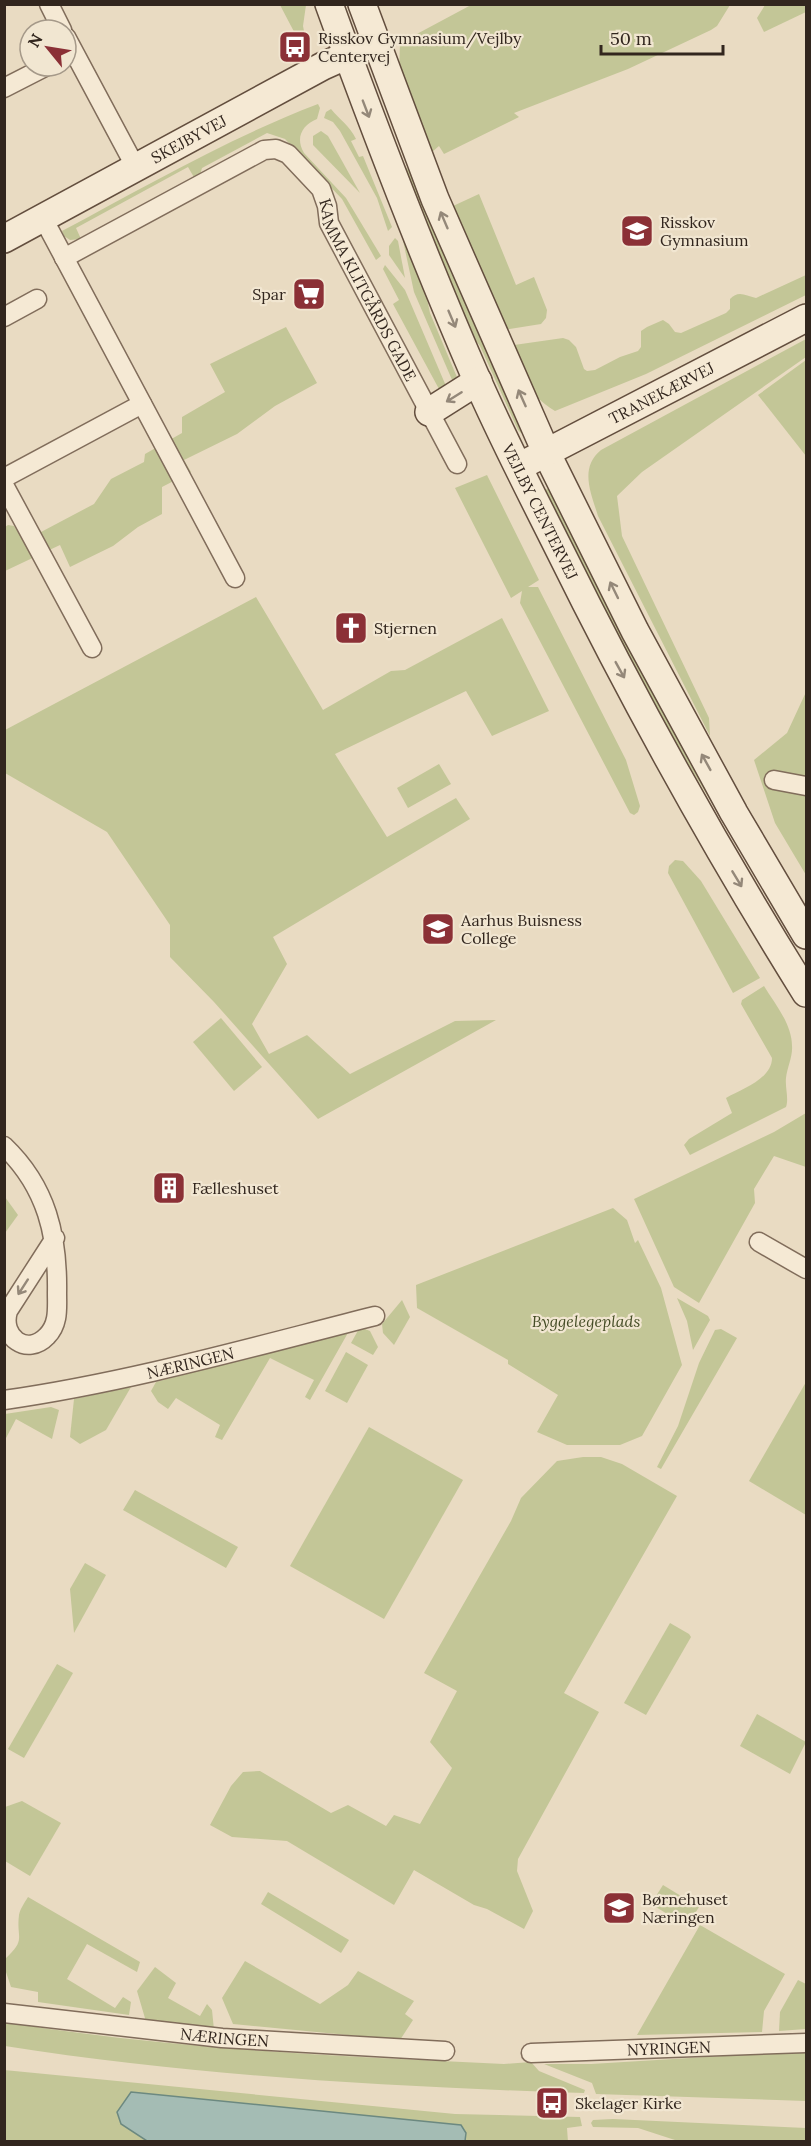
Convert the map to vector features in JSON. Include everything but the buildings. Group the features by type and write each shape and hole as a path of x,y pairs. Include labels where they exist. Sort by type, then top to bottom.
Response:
{"street":[{"path":"49,4 56,18"},
{"name":"VEJLBY CENTERVEJ","path":"328,4 401,200 478,381 518,468 605,643 701,819 807,993"},
{"name":"VEJLBY CENTERVEJ","path":"362,4 431,189 546,452 635,631 734,813 807,934"},
{"name":"SKEJBYVEJ","path":"4,239 346,54 376,44"},
{"path":"78,64 136,168"},
{"path":"4,88 24,78"},
{"name":"KAMMA KLITGÅRDS GADE","path":"64,258 264,150 276,148 288,154 321,189 327,206 329,223 457,464"},
{"path":"43,218 235,578"},
{"path":"4,317 37,299"},
{"name":"TRANEKÆRVEJ","path":"518,468 807,318"},
{"path":"429,412 478,381"},
{"path":"4,478 142,404"},
{"path":"4,485 11,512 92,648"},
{"path":"774,780 807,786"},
{"path":"4,1146 26,1170 39,1192 55,1238 56,1322 46,1338 36,1344 20,1343 9,1334 5,1318 55,1238"},
{"path":"759,1242 807,1269"},
{"name":"NÆRINGEN","path":"4,1400 67,1391 142,1375 375,1316"},
{"name":"NÆRINGEN","path":"4,2013 222,2038 446,2051"},
{"name":"NYRINGEN","path":"531,2053 807,2043"}],"green space":[{"path":"280,5 306,5 303,26 306,41 301,45"},
{"path":"471,5 730,5 717,26 711,30 628,69 514,113 519,117 444,154 439,146 432,152 399,73 400,43"},
{"path":"765,5 806,5 806,12 764,32 757,18"},
{"path":"370,77 405,166 420,184 523,432 521,433 480,346 461,322"},
{"path":"318,104 320,108 317,119 304,128 300,137 301,147 346,198 381,256 376,260 342,199 285,139 267,133 202,168 200,175 195,179 188,167 76,228 81,239 70,240 64,236 62,231 188,163 285,117"},
{"path":"331,109 354,134 356,139 351,141 359,157 363,156 392,227 388,231 377,198 340,131 333,122 324,118 326,112"},
{"path":"321,131 328,136 360,193 313,145 313,136"},
{"path":"479,194 516,285 534,277 547,310 546,318 541,324 503,330 453,206"},
{"path":"401,231 422,275 430,313 459,382 456,389 414,292"},
{"path":"395,238 398,241 405,278 389,255 389,246"},
{"path":"385,265 405,290 446,386 439,389 393,304 399,300 383,269"},
{"path":"806,275 806,295 646,374 555,411 532,391 511,347 563,338 576,347 584,369 595,370 638,351 641,347 641,331 647,327 663,320 675,332 681,333 726,313 730,309 730,299 736,295 742,294 756,298"},
{"path":"286,327 317,383 275,406 237,434 184,460 191,472 162,487 162,514 138,527 113,546 70,567 60,545 5,571 5,527 14,526 24,541 94,504 111,479 144,462 145,454 182,433 182,417 225,392 210,364"},
{"path":"806,339 806,357 642,472 617,496 622,536 709,718 710,736 598,516 589,481 590,465 601,450"},
{"path":"806,360 806,456 758,395"},
{"path":"487,475 539,580 528,587 538,587 626,760 640,806 634,815 630,813 520,603 522,591 511,598 455,488"},
{"path":"550,489 718,808 715,808 665,726 646,703 544,491"},
{"path":"256,597 323,710 391,671 405,670 502,618 549,711 492,736 466,691 335,754 387,837 456,798 470,819 273,937 287,964 252,1024 269,1054 307,1035 350,1074 455,1021 496,1020 318,1119 214,1002 170,957 170,925 107,832 5,773 5,730"},
{"path":"806,692 806,875 775,823 754,760 787,733"},
{"path":"439,764 451,784 408,808 397,788"},
{"path":"675,860 683,861 701,881 760,978 733,993 668,873 669,866"},
{"path":"764,986 782,1014 791,1038 792,1054 786,1078 786,1107 690,1155 684,1145 689,1139 732,1113 726,1098 762,1078 771,1065 772,1058 741,1004 742,1000"},
{"path":"221,1018 262,1067 234,1091 193,1042"},
{"path":"806,1113 806,1167 774,1156 754,1189 755,1203 699,1303 674,1287 634,1199 774,1132"},
{"path":"5,1197 18,1215 4,1233"},
{"name":"Byggelegeplads","path":"613,1208 627,1220 635,1243 638,1240 661,1288 682,1365 642,1436 620,1445 567,1445 537,1432 558,1395 508,1364 508,1360 417,1308 416,1285"},
{"path":"677,1298 708,1316 710,1320 693,1350 687,1321"},
{"path":"402,1300 410,1317 394,1345 383,1333 382,1324"},
{"path":"360,1327 370,1331 378,1347 373,1355 351,1343"},
{"path":"721,1329 737,1338 661,1469 657,1467 678,1426 699,1363 715,1330"},
{"path":"349,1331 310,1400 305,1397 314,1380 270,1358 222,1440 215,1437 220,1425 176,1398 168,1409 158,1402 151,1391 156,1382"},
{"path":"346,1352 368,1365 347,1403 325,1391"},
{"path":"806,1382 806,1515 749,1481"},
{"path":"131,1387 106,1430 80,1444 70,1437 74,1399"},
{"path":"51,1407 59,1410 52,1439 16,1419 5,1440 5,1414"},
{"path":"369,1427 463,1480 384,1619 290,1566"},
{"path":"601,1457 622,1464 677,1496 564,1693 599,1712 518,1859 517,1871 533,1911 524,1929 487,1909 474,1905 414,1870 394,1905 287,1841 232,1837 210,1825 231,1786 243,1772 260,1771 331,1813 348,1805 386,1826 394,1815 420,1824 452,1768 430,1742 457,1691 424,1673 511,1521 521,1498 557,1461"},
{"path":"135,1490 238,1547 226,1568 123,1510"},
{"path":"85,1563 106,1575 74,1633 70,1589"},
{"path":"670,1623 691,1637 646,1715 624,1703"},
{"path":"57,1664 73,1673 24,1758 8,1749"},
{"path":"757,1714 806,1742 790,1774 740,1746"},
{"path":"22,1801 61,1823 30,1876 5,1861 5,1807"},
{"path":"663,1885 699,1907 687,1926 651,1904"},
{"path":"268,1892 349,1940 341,1953 261,1904"},
{"path":"28,1897 140,1962 137,1972 87,1944 67,1979 115,2008 123,1997 131,2002 129,2015 38,2002 38,1992 11,1987 5,1969 5,1959 18,1943 19,1915"},
{"path":"700,1925 785,1974 764,2011 762,2032 637,2035"},
{"path":"245,1961 320,2004 348,1985 358,1971 414,2001 405,2014 413,2020 400,2040 233,2024 222,1998"},
{"path":"155,1967 176,1983 168,1998 200,2016 207,2004 212,2010 214,2030 147,2025 137,1991"},
{"path":"798,1980 806,1984 806,2029 779,2031 780,2012"},
{"path":"4,2022 129,2039 254,2050 504,2064 531,2062 539,2071 585,2090 584,2093 366,2083 149,2065 5,2046"},
{"path":"806,2051 806,2101 596,2094 592,2083 544,2064 591,2064"},
{"path":"4,2070 455,2114 580,2117 582,2126 567,2128 568,2142 5,2141"},
{"path":"593,2120 806,2128 806,2141 678,2141 638,2128 593,2127 591,2123"}],"water":[{"path":"131,2092 461,2125 466,2133 465,2141 147,2141 121,2124 117,2112"}],"place":[{"name":"Risskov Gymnasium/Vejlby Centervej","path":"295,47"},
{"name":"Risskov Gymnasium","path":"637,231"},
{"name":"Spar","path":"309,294"},
{"name":"Stjernen","path":"351,628"},
{"name":"Aarhus Buisness College","path":"438,929"},
{"name":"Fælleshuset","path":"169,1188"},
{"name":"Børnehuset Næringen","path":"619,1908"},
{"name":"Skelager Kirke","path":"552,2103"}]}
